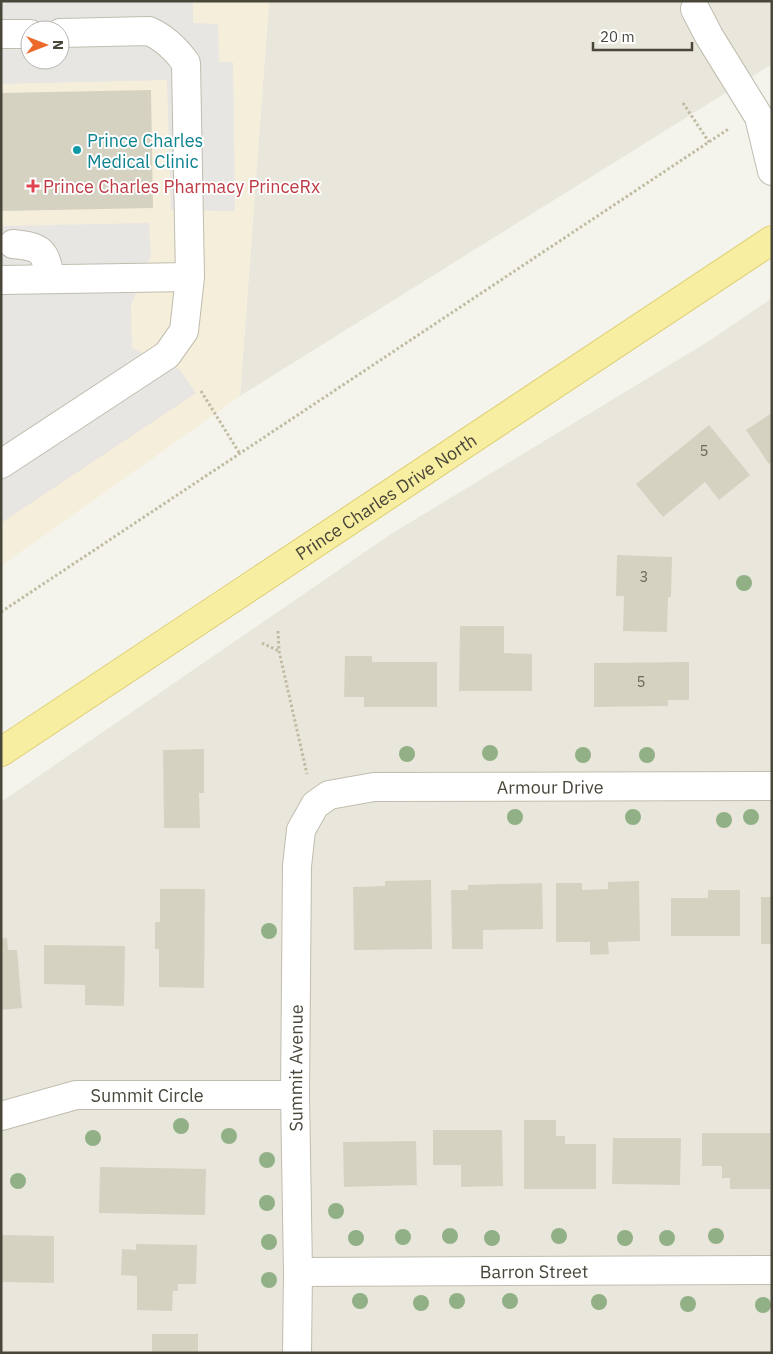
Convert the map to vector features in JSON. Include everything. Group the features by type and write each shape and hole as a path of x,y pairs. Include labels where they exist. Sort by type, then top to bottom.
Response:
{"main road":[{"name":"Prince Charles Drive North","path":"1,752 772,240"}],"street":[{"path":"695,9 709,36 757,114 772,171"},
{"path":"1,464 167,354 184,331 190,278 186,64 168,42 159,35 149,31 70,33"},
{"path":"1,34 20,34"},
{"path":"13,244 29,245 41,250 46,259 51,280"},
{"path":"1,280 190,278"},
{"name":"Armour Drive","path":"322,800 374,787 772,786"},
{"name":"Summit Avenue","path":"297,1353 298,1272 295,1094 297,866 301,830 322,800"},
{"name":"Summit Circle","path":"1,1116 76,1094 295,1094"},
{"name":"Barron Street","path":"298,1272 772,1270"}],"path":[{"path":"683,103 709,142"},
{"path":"1,612 709,142 757,114"},
{"path":"201,391 240,454"},
{"path":"278,631 278,651 322,800"},
{"path":"262,643 278,651"}],"shaded area":[{"path":"1,1 269,1 240,396 1,566"},
{"path":"1,1 193,1 193,23 218,24 219,62 233,62 235,211 171,210 167,80 1,84"},
{"path":"269,1 772,1 772,64 240,396"},
{"path":"149,223 151,255 131,305 132,348 180,370 196,393 1,523 1,226"},
{"path":"772,298 772,1353 1,1353 1,802 391,534 709,341"}],"building":[{"name":"Prince Charles Medical Clinic","path":"151,90 153,208 1,211 1,93"},
{"path":"772,413 772,462 769,464 746,430"},
{"path":"709,425 750,475 719,500 705,482 663,517 636,484"},
{"path":"617,555 672,557 671,597 668,597 667,632 623,631 624,596 616,596"},
{"path":"460,626 504,626 504,653 532,654 532,691 459,691"},
{"path":"345,656 372,656 372,662 437,662 437,707 364,707 364,697 344,697"},
{"path":"689,662 689,700 668,700 668,706 594,707 594,663"},
{"path":"204,749 204,793 199,793 200,828 164,828 163,750"},
{"path":"431,880 432,949 354,950 353,887 385,886 385,881"},
{"path":"639,881 640,941 608,942 609,954 590,955 590,942 556,942 556,883 582,883 582,890 608,889 608,882"},
{"path":"542,883 543,929 483,930 483,949 452,949 451,890 468,890 468,885"},
{"path":"160,889 205,889 204,988 159,987 159,949 155,949 155,922 160,922"},
{"path":"708,890 740,890 740,936 671,936 671,898 708,898"},
{"path":"761,897 772,897 772,944 761,944"},
{"path":"7,938 8,950 17,950 22,1008 1,1010 1,939"},
{"path":"44,945 125,946 124,1006 85,1005 85,985 44,984"},
{"path":"524,1120 556,1120 556,1136 565,1136 565,1144 596,1144 596,1189 524,1189"},
{"path":"433,1130 502,1130 503,1186 461,1187 461,1165 433,1165"},
{"path":"702,1133 770,1133 770,1189 730,1189 730,1178 722,1178 722,1166 702,1166"},
{"path":"613,1138 681,1138 680,1185 612,1184"},
{"path":"416,1141 417,1185 344,1187 343,1142"},
{"path":"100,1167 206,1169 205,1215 99,1213"},
{"path":"1,1235 54,1236 54,1283 1,1282"},
{"path":"136,1244 197,1245 196,1284 178,1284 178,1291 173,1291 172,1311 137,1310 137,1276 121,1275 122,1249 136,1250"},
{"path":"152,1334 198,1334 198,1353 152,1353"}],"place":[{"name":"Prince Charles Medical Clinic","path":"77,150"},
{"name":"Prince Charles Pharmacy PrinceRx","path":"33,186"}]}
